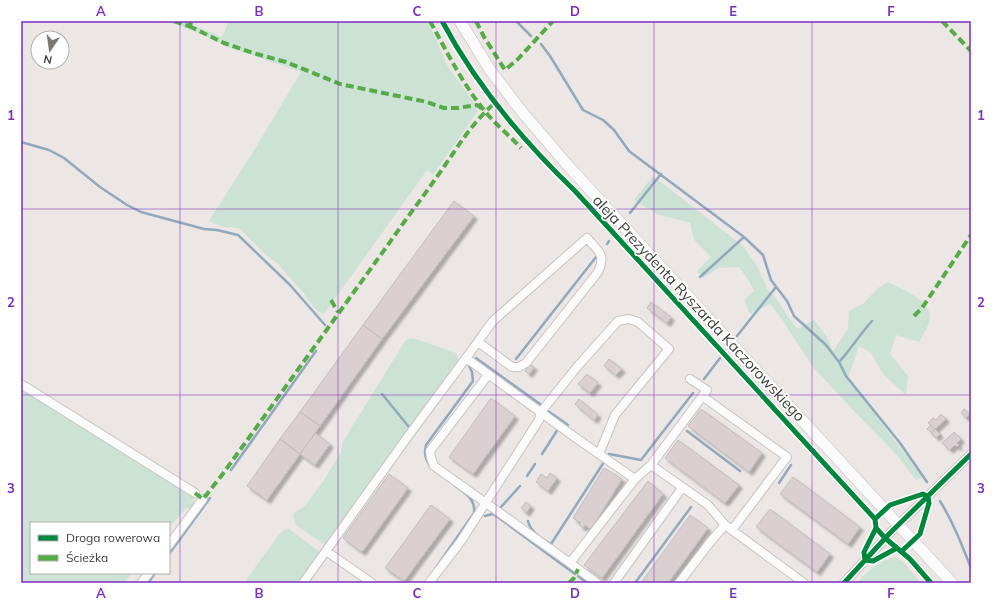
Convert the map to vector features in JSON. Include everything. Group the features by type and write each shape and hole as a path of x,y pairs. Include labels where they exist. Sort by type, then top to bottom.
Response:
{"main road":[{"name":"aleja Prezydenta Ryszarda Kaczorowskiego","path":"460,21 490,70 522,114 564,162 952,583"}],"street":[{"path":"303,583 493,321 587,238 598,250 602,257 602,262 598,272 526,363 519,367 512,367 478,342"},
{"path":"429,583 461,541 486,503 539,420 541,412 577,367 618,321 628,319 638,322 669,349 615,415 598,454"},
{"path":"466,358 598,454 635,479"},
{"path":"488,375 430,451 434,466 597,583"},
{"path":"570,563 635,479 651,465 707,390 690,379"},
{"path":"21,384 195,493"},
{"path":"679,583 711,541 728,528 787,457 702,396"},
{"path":"844,583 898,525 971,454"},
{"path":"651,465 708,505 728,528 804,583"},
{"path":"614,583 682,488"},
{"path":"170,544 203,499"},
{"path":"326,551 372,583"},
{"path":"141,583 148,574"}],"green space":[{"path":"167,21 194,21 193,25 222,37 229,21 428,21 448,67 472,100 478,111 433,175 427,170 324,314 316,310 301,290 277,263 267,256 239,228 223,227 209,221 301,72 228,47 203,35"},
{"path":"653,176 743,246 757,266 768,290 777,300 797,329 814,320 827,337 833,351 848,329 849,311 864,303 878,288 888,282 914,295 925,304 930,319 919,342 896,335 890,354 908,376 906,395 884,375 871,353 859,346 848,378 922,477 916,480 896,454 813,367 770,304 750,314 744,300 754,291 739,267 718,268 703,278 697,271 711,257 694,240 690,223 657,214 634,200"},
{"path":"410,338 456,353 459,360 325,545 296,525 293,515 296,511 305,506 324,480 341,452 342,443 405,341"},
{"path":"21,388 186,491 194,498 194,505 191,509 186,508 170,527 170,522 30,522 30,574 131,574 124,583 21,583"},
{"path":"289,529 320,552 297,583 244,583 280,533"},
{"path":"896,557 904,563 921,583 857,583 879,563"}],"building":[{"path":"454,201 474,216 382,339 363,325"},
{"path":"651,302 671,317 667,323 647,308"},
{"path":"363,325 382,339 320,426 300,412"},
{"path":"609,359 622,369 616,375 604,366"},
{"path":"530,364 534,367 529,374 525,371"},
{"path":"587,374 598,383 590,393 578,384"},
{"path":"491,398 515,416 473,474 449,457"},
{"path":"579,399 598,415 594,420 575,404"},
{"path":"701,409 762,453 749,472 688,426"},
{"path":"964,409 970,414 966,418 961,413"},
{"path":"300,412 320,426 300,454 280,439"},
{"path":"941,414 946,419 935,429 928,423 933,418 936,420"},
{"path":"931,425 935,429 932,433 927,429"},
{"path":"935,429 940,434 936,438 932,433"},
{"path":"954,432 961,439 957,443 959,445 957,447 955,445 950,450 942,443"},
{"path":"315,433 330,444 315,465 300,454"},
{"path":"280,439 300,454 267,500 247,486"},
{"path":"678,440 739,485 725,503 665,458"},
{"path":"604,468 622,479 591,529 585,525 583,528 579,525 581,523 573,518"},
{"path":"550,473 557,478 548,491 536,482 541,474 547,478"},
{"path":"389,474 408,488 362,552 343,538"},
{"path":"793,477 860,527 848,544 780,494"},
{"path":"648,481 663,494 602,578 584,565"},
{"path":"526,502 531,506 526,513 521,508"},
{"path":"431,505 450,519 404,581 385,568"},
{"path":"770,509 830,554 817,572 756,527"},
{"path":"690,515 708,528 668,583 641,583"}],"waterway":[{"path":"516,21 531,36"},
{"path":"541,44 583,110 603,120 614,130 629,151 744,237 763,255 771,280 787,301 794,316 826,345 839,362 846,376 900,443 927,482"},
{"path":"21,142 49,150 64,158 100,187 127,205 141,212 204,229 217,230 238,235 290,285 325,325"},
{"path":"630,213 661,174"},
{"path":"700,277 744,237"},
{"path":"516,359 596,257"},
{"path":"737,336 776,287"},
{"path":"839,362 872,321"},
{"path":"231,470 316,351"},
{"path":"476,358 540,404"},
{"path":"704,379 720,358"},
{"path":"431,467 427,461 425,451 426,445 473,381 472,372 469,366"},
{"path":"609,454 641,460 693,393"},
{"path":"382,394 409,427"},
{"path":"548,411 568,425"},
{"path":"542,454 558,429"},
{"path":"687,431 740,471"},
{"path":"528,521 529,525 537,535 551,544 604,462"},
{"path":"527,476 535,464"},
{"path":"779,483 791,465"},
{"path":"435,569 474,513 471,500 465,493 454,485"},
{"path":"501,507 520,486"},
{"path":"170,553 210,498"},
{"path":"940,501 961,542 971,568"},
{"path":"635,583 691,507"},
{"path":"485,516 492,514 495,515 575,574"},
{"path":"148,583 154,574"},
{"path":"578,576 587,583"}],"marked path":[{"path":"174,21 189,26 192,21"},
{"path":"430,21 455,67 476,100 493,120 521,148"},
{"path":"476,21 484,37 505,70 518,59 553,21"},
{"path":"942,21 971,51"},
{"path":"189,26 224,43 286,62 340,84 427,102 444,108 477,105 485,111"},
{"path":"195,493 203,499 222,475 463,139 478,120 495,103"},
{"path":"914,316 922,308 971,235"},
{"path":"331,300 338,312"},
{"path":"569,583 574,578 578,569"}],"cycle path":[{"path":"442,21 455,45 485,90 519,132 575,191 875,519 876,528 885,538 910,559 931,583"},
{"path":"844,583 890,533 971,454"},
{"path":"875,519 890,505 923,494 928,497 929,503 920,534 902,551"},
{"path":"876,528 864,552 865,560 873,561 897,548"}]}
